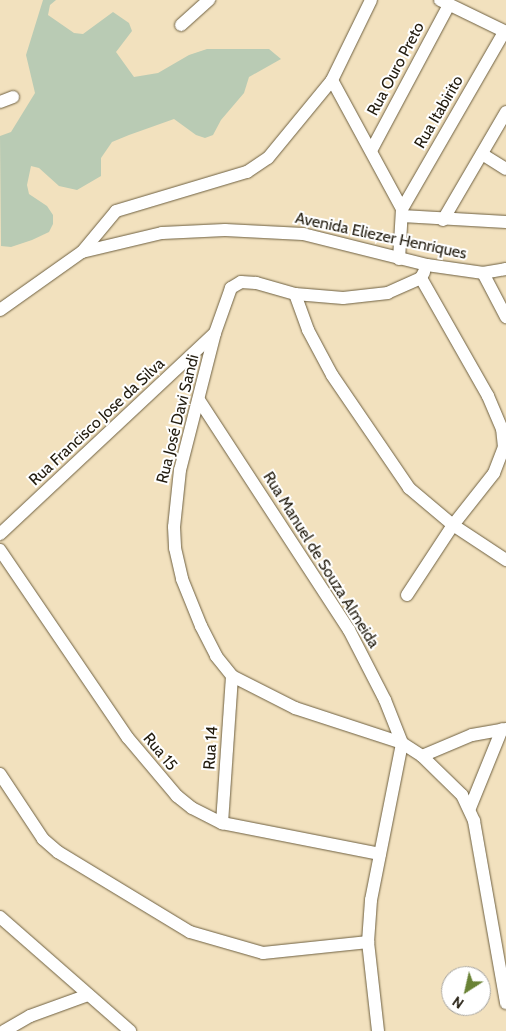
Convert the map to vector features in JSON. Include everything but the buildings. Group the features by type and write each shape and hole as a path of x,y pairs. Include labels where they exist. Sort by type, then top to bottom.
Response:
{"street":[{"path":"181,25 209,0"},
{"path":"82,252 116,211 247,172 268,158 332,80 371,0"},
{"path":"444,2 505,32"},
{"name":"Rua Ouro Preto","path":"372,149 444,2"},
{"name":"Rua Itabirito","path":"402,213 505,32"},
{"path":"332,80 372,149 402,213 399,259"},
{"path":"0,102 13,97"},
{"path":"443,220 482,154 502,125 506,112"},
{"path":"482,154 506,169"},
{"path":"402,213 443,220 506,222"},
{"name":"Avenida Eliezer Henriques","path":"0,310 82,252 162,233 225,230 303,234 427,266 483,272 506,269"},
{"path":"427,266 421,278 398,290 370,297 343,298 295,294 308,330 332,375 378,446 418,498 452,525 506,560"},
{"path":"483,272 506,317"},
{"path":"408,595 452,525 494,473 504,447 502,428 488,396 421,278"},
{"name":"Rua José Davi Sandi","path":"295,294 242,282 231,288 215,333 176,493 176,548 182,579 201,626 216,656 232,676 295,708 402,744 422,756 453,784 470,808"},
{"path":"492,291 506,288"},
{"name":"Rua Francisco Jose da Silva","path":"0,534 215,333"},
{"name":"Rua Manuel de Souza Almeida","path":"200,400 349,630 385,700 402,744"},
{"name":"Rua 15","path":"0,550 128,738 177,796 192,808 222,823 380,854"},
{"name":"Rua 14","path":"222,823 232,676"},
{"path":"422,756 472,735 504,729"},
{"path":"504,729 470,808 506,1003"},
{"path":"378,1031 368,942 380,854 402,744"},
{"path":"0,774 43,839 58,852 190,932 263,953 368,942"},
{"path":"0,917 130,1031"},
{"path":"4,1031 30,1016 88,995"},
{"path":"369,1031 375,1011"}],"green space":[{"path":"43,0 56,0 50,5 48,15 74,33 83,34 113,12 129,23 132,31 116,52 134,77 158,73 189,55 207,49 269,49 281,59 249,77 244,93 221,120 213,135 205,138 196,135 174,119 129,135 112,142 101,158 101,176 77,190 59,186 39,168 31,166 27,185 29,194 47,206 53,215 53,224 49,232 32,240 11,247 1,246 0,136 11,132 35,93 26,55"}]}
